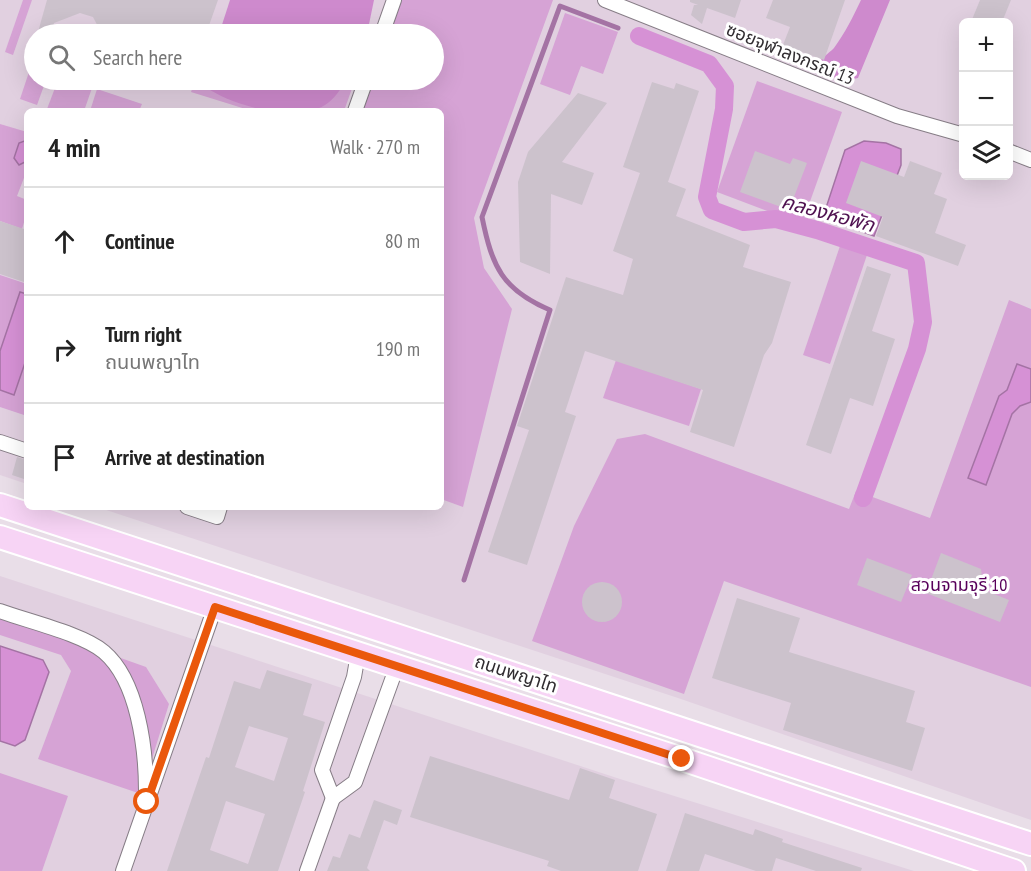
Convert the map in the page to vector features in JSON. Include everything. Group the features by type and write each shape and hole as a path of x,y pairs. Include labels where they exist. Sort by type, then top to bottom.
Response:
{"main road":[{"name":"ถนนพญาไท","path":"0,505 1031,844"},
{"name":"ถนนพญาไท","path":"0,537 1014,871"}],"street":[{"path":"386,24 394,0"},
{"name":"ซอยจุฬาลงกรณ์ 13","path":"605,0 897,116 959,134"},
{"path":"357,108 363,90"},
{"path":"1013,153 1031,160"},
{"path":"3,445 24,450"},
{"path":"196,510 217,517 219,510"},
{"path":"123,871 215,607"},
{"path":"0,611 86,642 104,652 115,666 140,721 146,754 147,802"},
{"path":"333,798 322,770 354,677 358,654"},
{"path":"307,871 333,798 355,782 397,666"}],"shaded area":[{"path":"0,0 1031,0 1031,820 678,698 106,510 444,510 444,108 24,108 24,483 0,475"},
{"path":"230,0 374,0 369,24 222,24"},
{"path":"861,0 890,0 858,78 844,81 818,71 817,65 834,48"},
{"path":"210,90 339,90 328,103 317,108 256,108"},
{"path":"0,576 620,779 914,871 0,871"}],"green space":[{"path":"23,0 32,0 13,55 5,52"},
{"path":"401,0 553,0 474,218 484,268 512,309 463,507 444,500 444,108 364,108 370,90 444,90 444,24 393,24"},
{"path":"565,13 618,32 603,74 581,66 570,95 540,84"},
{"path":"757,81 842,112 802,224 717,192"},
{"path":"24,87 24,90 42,90 37,105 20,99"},
{"path":"54,90 91,90 85,108 47,108"},
{"path":"97,90 142,104 140,108 91,108"},
{"path":"192,90 351,90 345,108 242,108 191,92"},
{"path":"0,124 24,131 24,178 17,196 24,199 24,222 22,229 0,221"},
{"path":"841,243 868,252 830,364 803,355"},
{"path":"0,275 24,283 24,415 0,407"},
{"name":"สวนจามจุรี 10","path":"1009,300 1031,309 1031,687 724,581 684,694 532,641 574,526 617,439 645,434 849,509 856,491 930,518"},
{"path":"616,360 701,389 689,426 603,398"},
{"path":"0,615 146,667 169,704 141,794 38,759 71,671 61,655 0,635"},
{"path":"0,773 68,796 42,871 0,871"}],"water":[{"path":"24,141 24,162 19,165 14,158 19,143"},
{"path":"864,141 886,143 901,149 901,165 874,236 823,217 845,150"},
{"path":"20,292 24,293 24,366 14,395 0,390 0,351"},
{"path":"1017,364 1031,369 1031,402 1020,406 1012,414 986,485 968,478 999,396 1007,390"},
{"path":"0,646 43,660 49,672 25,740 15,746 0,741"}],"building":[{"path":"47,0 218,0 210,24 97,24 93,17 80,13 54,24 40,24"},
{"path":"690,0 741,0 735,18 707,8 702,24 691,15 694,5 698,5"},
{"path":"773,0 845,0 824,60 783,45 790,27 766,18"},
{"path":"980,0 1011,0 1004,18 973,18"},
{"path":"652,82 674,89 676,83 699,91 668,182 686,189 676,216 750,245 743,267 791,282 772,343 764,355 734,447 690,432 703,390 585,351 565,412 576,416 527,565 488,552 529,430 517,426 566,277 623,295 633,259 613,251 640,173 623,167"},
{"path":"578,93 607,103 562,162 594,173 582,205 551,194 550,274 520,262 518,182 528,152"},
{"path":"755,151 790,164 793,158 807,163 789,210 740,192"},
{"path":"861,161 904,177 910,161 942,173 934,194 947,199 935,233 966,245 958,266 876,236 883,217 846,203"},
{"path":"0,221 24,229 24,282 0,274"},
{"path":"867,266 891,274 872,331 895,339 873,406 850,398 831,454 806,445"},
{"path":"17,457 24,459 24,479 12,475"},
{"path":"941,553 981,569 984,590 1009,600 1000,622 926,593"},
{"path":"867,558 912,575 901,602 857,585"},
{"path":"602,582 610,583 616,588 621,594 621,610 616,616 610,621 602,622 594,621 588,616 583,610 582,602 583,594 588,588 594,583"},
{"path":"737,598 800,618 789,652 915,691 906,722 925,728 912,771 783,730 791,703 712,678"},
{"path":"267,670 312,684 303,715 325,722 303,791 305,792 278,871 167,871 206,757 209,758 234,681 260,689","holes":["249,726 288,738 274,781 235,767","226,801 265,814 248,864 210,850"]},
{"path":"430,756 569,800 580,768 615,780 609,798 657,814 638,871 561,871 547,866 549,861 410,817"},
{"path":"374,800 402,810 397,825 384,820 367,868 370,871 327,871 333,856 340,858 349,834 360,838"},
{"path":"685,813 753,835 755,829 783,839 782,842 862,868 861,871 816,871 776,858 772,871 756,871 705,854 699,871 666,871"}],"waterway":[{"path":"464,580 550,310 521,294 510,285 495,263 482,217 560,6 618,28"},
{"name":"คลองหอพัก","path":"639,36 709,64 725,86 724,109 707,197 712,210 744,222 776,219 916,263 923,322 917,349 863,498"}],"route":[{"path":"147,802 215,607 682,759"}]}
